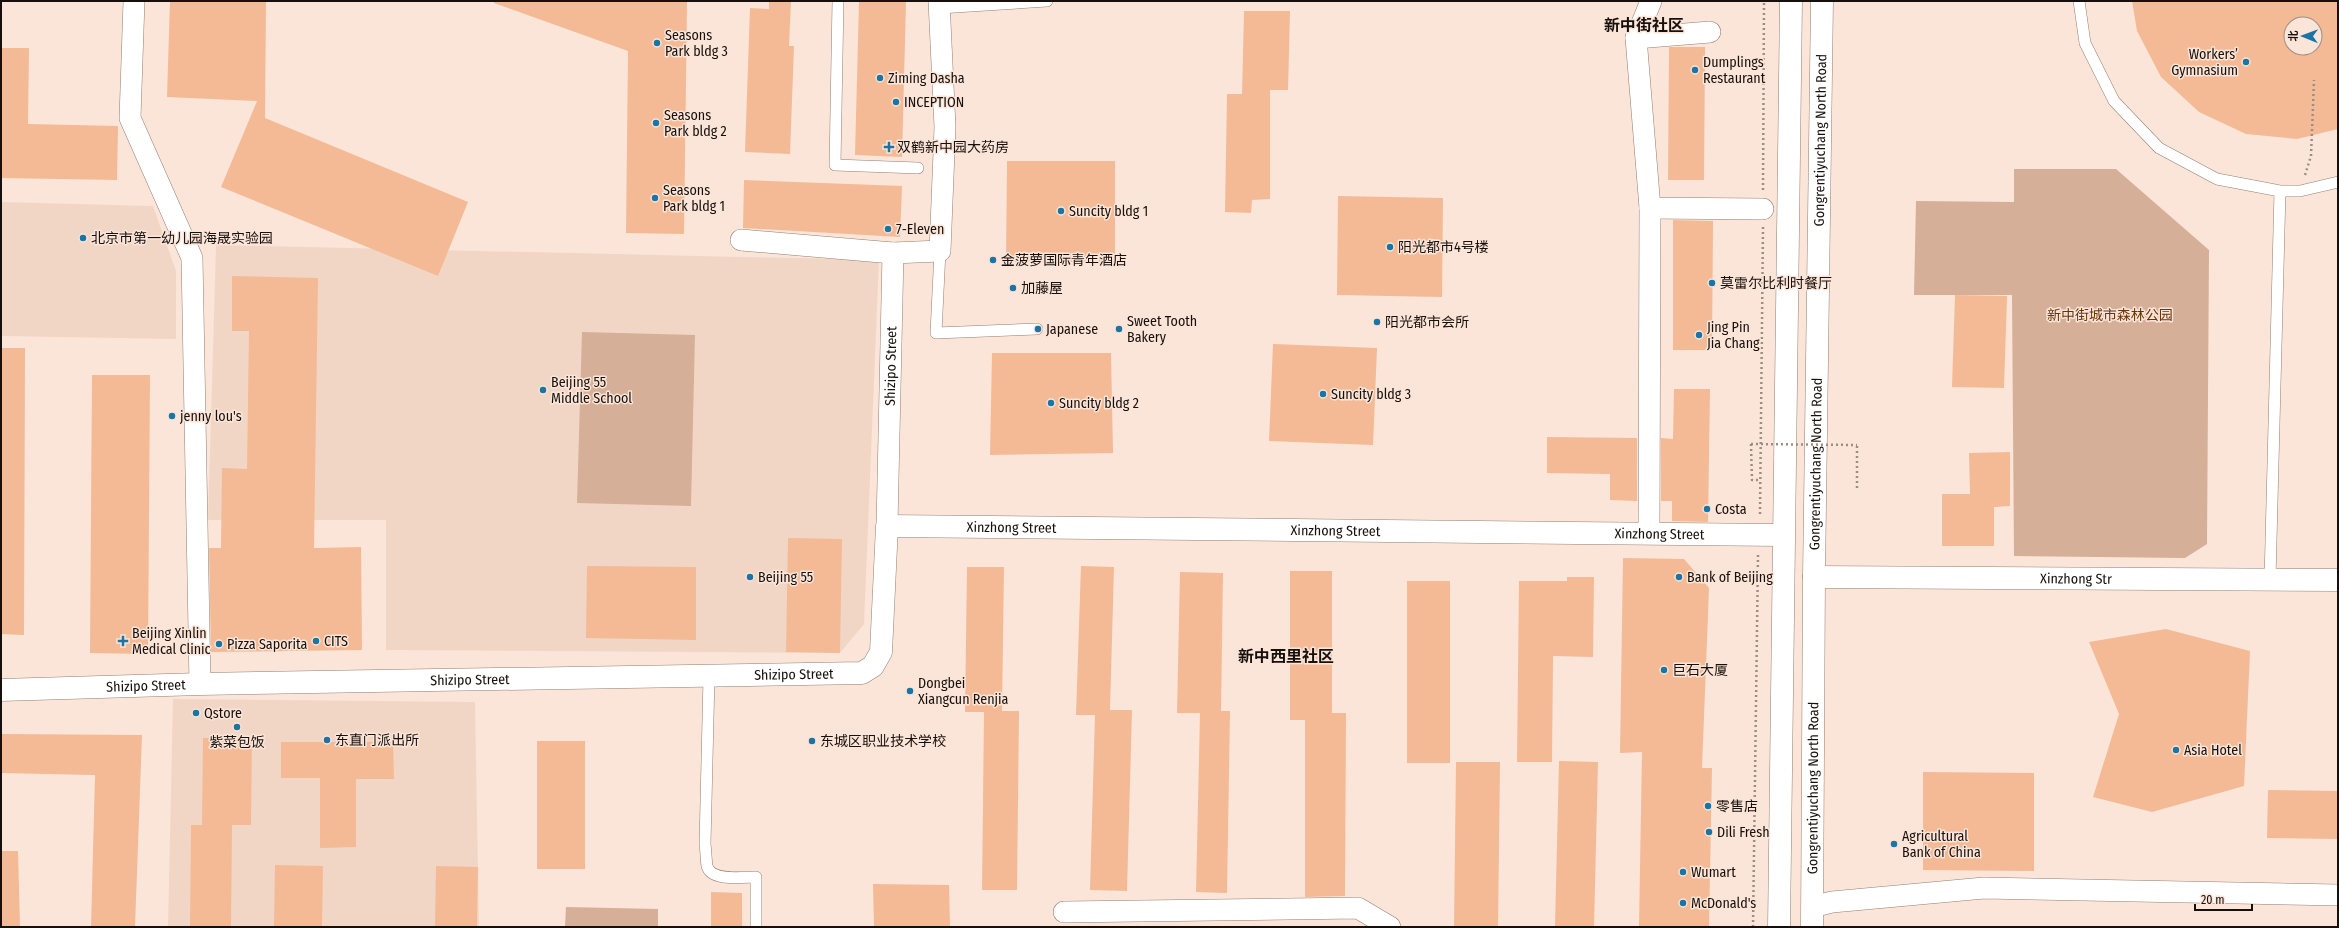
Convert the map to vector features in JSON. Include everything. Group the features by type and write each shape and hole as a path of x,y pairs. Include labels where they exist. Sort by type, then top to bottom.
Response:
{"street":[{"path":"134,1 130,118 192,258 200,684"},
{"path":"1649,533 1650,208 1636,38 1651,1"},
{"path":"1778,925 1791,1"},
{"name":"Gongrentiyuchang North Road","path":"1812,917 1814,577 1822,1"},
{"path":"741,240 893,253 940,251 945,127 939,4"},
{"path":"1636,38 1710,32"},
{"path":"1650,208 1763,209"},
{"name":"Shizipo Street","path":"1,690 200,684 862,674 873,666 882,652 887,526 893,253"},
{"name":"Xinzhong Street","path":"887,526 1783,535"},
{"name":"Xinzhong Str","path":"1814,577 2338,580"},
{"path":"1812,917 1832,902 1984,888 2338,895"},
{"path":"1064,912 1358,908 1390,927"}],"lane":[{"path":"838,1 835,165 918,168"},
{"path":"939,4 1046,1"},
{"path":"1643,1 1651,1"},
{"path":"2079,1 2085,43 2114,101 2159,148 2217,179 2280,191 2300,191 2338,182"},
{"path":"2270,580 2280,191"},
{"path":"940,251 936,333 1038,329"},
{"path":"709,677 705,844 708,867 714,874 722,877 756,877 756,927"}],"path":[{"path":"1753,927 1759,535 1762,480 1764,1"},
{"path":"2300,191 2311,156 2314,80"},
{"path":"1762,480 1752,480 1751,444 1857,445 1857,488"}],"shaded area":[{"name":"北京市第一幼儿园海晟实验园","path":"1,202 153,206 176,271 176,339 1,336"},
{"name":"Beijing 55 Middle School","path":"216,245 879,260 864,624 840,653 386,650 386,520 208,520"},
{"path":"173,699 475,702 479,927 168,927"}],"green space":[{"name":"新中街城市森林公园","path":"2014,169 2116,169 2209,250 2207,544 2185,558 2014,556 2012,295 1914,295 1916,201 2014,202"},
{"path":"582,332 695,335 691,506 577,503"},
{"path":"566,907 658,909 658,927 565,927"}],"building":[{"path":"170,1 266,1 265,118 468,202 438,276 221,187 257,101 167,97"},
{"path":"494,1 687,2 684,234 626,233 628,51 494,3"},
{"path":"769,1 791,1 789,46 794,46 790,154 745,152 750,8 769,9"},
{"name":"Ziming Dasha","path":"859,1 906,1 902,157 855,155"},
{"name":"Workers’ Gymnasium","path":"2132,1 2338,1 2338,129 2297,139 2246,134 2199,112 2161,77 2137,31"},
{"path":"1244,11 1290,11 1288,90 1270,90 1270,199 1252,200 1251,213 1225,212 1227,94 1242,94"},
{"path":"1669,47 1705,47 1704,180 1668,180"},
{"path":"1,48 29,48 28,124 118,126 117,180 1,178"},
{"name":"Suncity bldg 1","path":"1007,161 1115,161 1115,262 1006,262"},
{"path":"744,180 902,186 900,237 743,228"},
{"name":"阳光都市4号楼","path":"1338,196 1443,198 1442,297 1337,295"},
{"path":"1673,220 1713,221 1712,350 1673,350"},
{"path":"232,276 318,278 314,548 361,547 362,650 211,652 209,548 221,548 222,468 247,469 249,331 232,331"},
{"path":"1955,295 2007,296 2004,388 1952,387"},
{"name":"Suncity bldg 3","path":"1273,344 1377,348 1373,445 1269,441"},
{"path":"1,348 25,348 24,635 1,634"},
{"name":"Suncity bldg 2","path":"992,353 1111,353 1113,453 990,455"},
{"path":"92,375 150,375 148,654 90,653"},
{"path":"1674,389 1710,389 1708,522 1672,521 1672,501 1661,501 1661,438 1673,439"},
{"path":"1547,437 1637,438 1637,501 1610,500 1610,474 1547,473"},
{"path":"2010,452 2010,506 1994,507 1994,546 1942,546 1942,494 1970,494 1969,453"},
{"path":"788,538 842,539 840,653 786,652"},
{"path":"1623,558 1684,559 1709,588 1702,768 1712,768 1709,927 1639,927 1642,752 1620,753"},
{"path":"587,566 696,567 696,640 586,638"},
{"path":"1081,566 1114,567 1110,710 1132,710 1127,891 1090,890 1095,715 1076,715"},
{"path":"967,567 1004,567 1002,711 1019,711 1017,890 982,890 984,712 965,712"},
{"path":"1290,571 1332,571 1332,713 1346,713 1345,896 1305,897 1305,720 1290,720"},
{"path":"1180,572 1223,573 1221,711 1230,711 1227,893 1196,892 1200,713 1177,713"},
{"path":"1567,577 1594,577 1593,657 1553,656 1552,762 1517,762 1519,581 1567,581"},
{"path":"1407,581 1450,581 1450,763 1407,763"},
{"name":"Asia Hotel","path":"2166,629 2250,651 2244,786 2152,812 2093,797 2119,714 2089,642"},
{"path":"1,734 142,735 135,927 91,927 95,775 1,773"},
{"path":"203,738 252,738 251,825 232,825 231,927 190,927 191,825 202,825"},
{"path":"537,741 585,741 585,869 537,869"},
{"path":"281,742 393,742 394,779 356,779 356,847 320,848 320,778 281,778"},
{"path":"1559,761 1598,762 1594,927 1555,927"},
{"path":"1456,762 1500,762 1498,927 1454,927"},
{"path":"1923,772 2034,773 2034,871 1923,870"},
{"path":"2268,790 2338,791 2338,839 2267,838"},
{"path":"1,851 18,851 20,927 1,927"},
{"path":"275,865 323,866 322,927 274,927"},
{"path":"436,866 478,867 477,927 435,927"},
{"path":"873,884 949,885 950,927 874,927"},
{"path":"711,892 742,893 742,927 711,927"}],"place":[{"name":"Seasons Park bldg 3","path":"657,43"},
{"name":"Workers’ Gymnasium","path":"2246,62"},
{"name":"Dumplings Restaurant","path":"1695,70"},
{"name":"Ziming Dasha","path":"880,78"},
{"name":"INCEPTION","path":"896,102"},
{"name":"Seasons Park bldg 2","path":"656,123"},
{"name":"双鹤新中园大药房","path":"889,147"},
{"name":"Seasons Park bldg 1","path":"655,198"},
{"name":"Suncity bldg 1","path":"1061,211"},
{"name":"7-Eleven","path":"888,229"},
{"name":"北京市第一幼儿园海晟实验园","path":"83,238"},
{"name":"阳光都市4号楼","path":"1390,247"},
{"name":"金菠萝国际青年酒店","path":"993,260"},
{"name":"莫雷尔比利时餐厅","path":"1712,283"},
{"name":"加藤屋","path":"1013,288"},
{"name":"阳光都市会所","path":"1377,322"},
{"name":"Japanese","path":"1038,329"},
{"name":"Sweet Tooth Bakery","path":"1119,329"},
{"name":"Jing Pin Jia Chang","path":"1699,335"},
{"name":"Beijing 55 Middle School","path":"543,390"},
{"name":"Suncity bldg 3","path":"1323,394"},
{"name":"Suncity bldg 2","path":"1051,403"},
{"name":"jenny lou's","path":"172,416"},
{"name":"Costa","path":"1707,509"},
{"name":"Beijing 55","path":"750,577"},
{"name":"Bank of Beijing","path":"1679,577"},
{"name":"Beijing Xinlin Medical Clinic","path":"123,641"},
{"name":"CITS","path":"316,641"},
{"name":"Pizza Saporita","path":"219,644"},
{"name":"巨石大厦","path":"1664,670"},
{"name":"Dongbei Xiangcun Renjia","path":"910,691"},
{"name":"Qstore","path":"196,713"},
{"name":"紫菜包饭","path":"237,727"},
{"name":"东直门派出所","path":"327,740"},
{"name":"东城区职业技术学校","path":"812,741"},
{"name":"Asia Hotel","path":"2176,750"},
{"name":"零售店","path":"1708,806"},
{"name":"Dili Fresh","path":"1709,832"},
{"name":"Agricultural Bank of China","path":"1894,844"},
{"name":"Wumart","path":"1683,872"},
{"name":"McDonald's","path":"1683,903"}],"district":[{"name":"新中街社区","path":"1644,25"},
{"name":"新中西里社区","path":"1286,656"}]}
